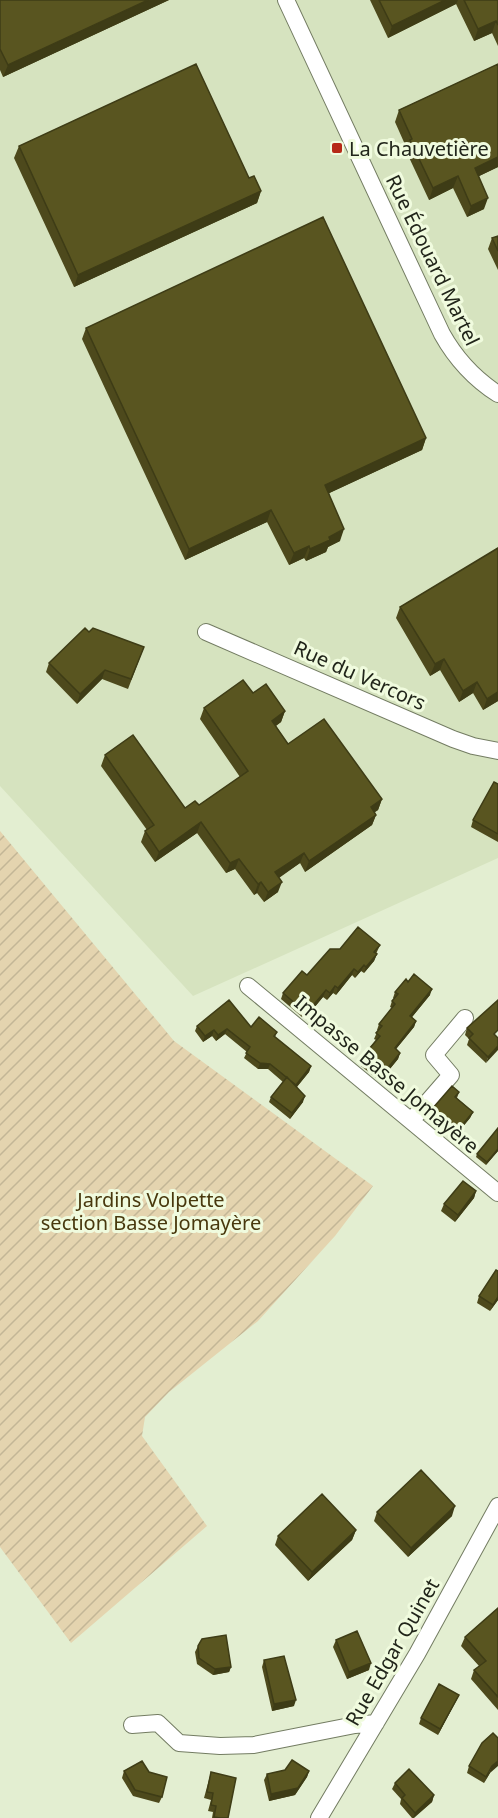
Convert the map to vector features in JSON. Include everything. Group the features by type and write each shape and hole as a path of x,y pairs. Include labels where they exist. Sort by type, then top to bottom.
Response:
{"street":[{"name":"Rue Édouard Martel","path":"286,0 442,334 454,356 464,367 498,394"},
{"name":"Rue du Vercors","path":"206,632 453,739 498,751"},
{"name":"Impasse Basse Jomayère","path":"248,986 498,1193"},
{"path":"411,1121 451,1075 434,1055 465,1018"},
{"name":"Rue Edgar Quinet","path":"319,1818 417,1654 498,1506"},
{"path":"132,1725 158,1723 179,1743 220,1746 254,1745 356,1725 376,1724"}],"shaded area":[{"path":"0,0 498,0 498,858 193,996 0,786"}],"green space":[{"name":"Jardins Volpette section Basse Jomayère","path":"0,831 174,1041 373,1186 335,1236 258,1321 169,1392 145,1417 142,1436 207,1526 71,1643 0,1547"}],"building":[{"path":"0,0 148,0 8,65 0,49"},
{"path":"379,0 445,0 392,26"},
{"path":"464,0 498,0 498,25 496,21 478,29"},
{"path":"196,64 249,178 254,176 261,191 78,275 19,146"},
{"path":"498,64 498,157 475,168 488,198 471,206 458,176 433,188 410,140 412,139 399,110"},
{"path":"323,217 426,438 325,485 344,529 329,537 330,540 294,553 271,510 189,549 86,328"},
{"path":"498,236 498,251 492,238"},
{"path":"498,548 498,692 487,699 477,682 463,691 444,659 435,664 400,607"},
{"path":"85,628 89,632 93,628 144,647 131,679 105,670 80,694 49,663"},
{"path":"243,680 253,693 266,684 285,711 272,721 288,744 324,719 382,799 371,807 376,815 309,861 304,853 275,872 282,882 268,892 261,882 258,884 239,859 230,863 201,822 159,852 145,831 154,825 105,755 133,735 185,808 195,801 199,805 248,771 204,708"},
{"path":"494,782 498,784 498,834 473,820"},
{"path":"358,927 380,945 374,952 377,954 366,967 364,965 358,972 354,969 338,988 335,986 330,993 326,990 310,1009 308,1007 304,1011 283,993 302,971 307,975 330,949 340,949"},
{"path":"414,974 432,989 410,1016 416,1021 395,1048 400,1053 382,1075 364,1060 366,1057 364,1055 380,1036 376,1033 382,1026 379,1024 395,1004 392,1001 398,994 395,992 406,979 408,982"},
{"path":"229,1000 251,1027 259,1017 277,1032 274,1036 311,1066 296,1085 270,1064 260,1063 246,1053 250,1047 227,1029 218,1035 214,1030 205,1036 197,1026"},
{"path":"498,1000 498,1030 494,1034 498,1038 498,1046 488,1057 469,1038 473,1034 467,1028"},
{"path":"287,1077 305,1096 292,1113 271,1097"},
{"path":"452,1086 459,1092 455,1097 473,1112 459,1129 433,1108"},
{"path":"498,1128 498,1149 487,1162 477,1154"},
{"path":"463,1181 476,1191 458,1215 444,1204"},
{"path":"496,1270 498,1271 498,1297 493,1305 479,1296"},
{"path":"421,1470 455,1506 411,1548 377,1512"},
{"path":"322,1494 356,1530 312,1572 278,1536"},
{"path":"498,1608 498,1697 474,1670 486,1661 465,1637"},
{"path":"357,1631 371,1663 349,1672 336,1640"},
{"path":"226,1635 231,1667 215,1669 199,1658 198,1646 202,1639"},
{"path":"284,1656 296,1700 274,1704 264,1660"},
{"path":"439,1684 459,1695 440,1729 421,1718"},
{"path":"493,1733 498,1738 498,1761 486,1777 469,1766 482,1743"},
{"path":"292,1760 309,1771 298,1788 271,1794 267,1774 285,1770"},
{"path":"142,1761 149,1772 167,1777 162,1797 135,1790 124,1771"},
{"path":"409,1769 434,1795 415,1813 402,1798 405,1795 395,1783"},
{"path":"211,1772 236,1778 228,1818 214,1817 216,1806 211,1805 213,1793 207,1792"}],"place":[{"name":"La Chauvetière","path":"337,148"}]}
